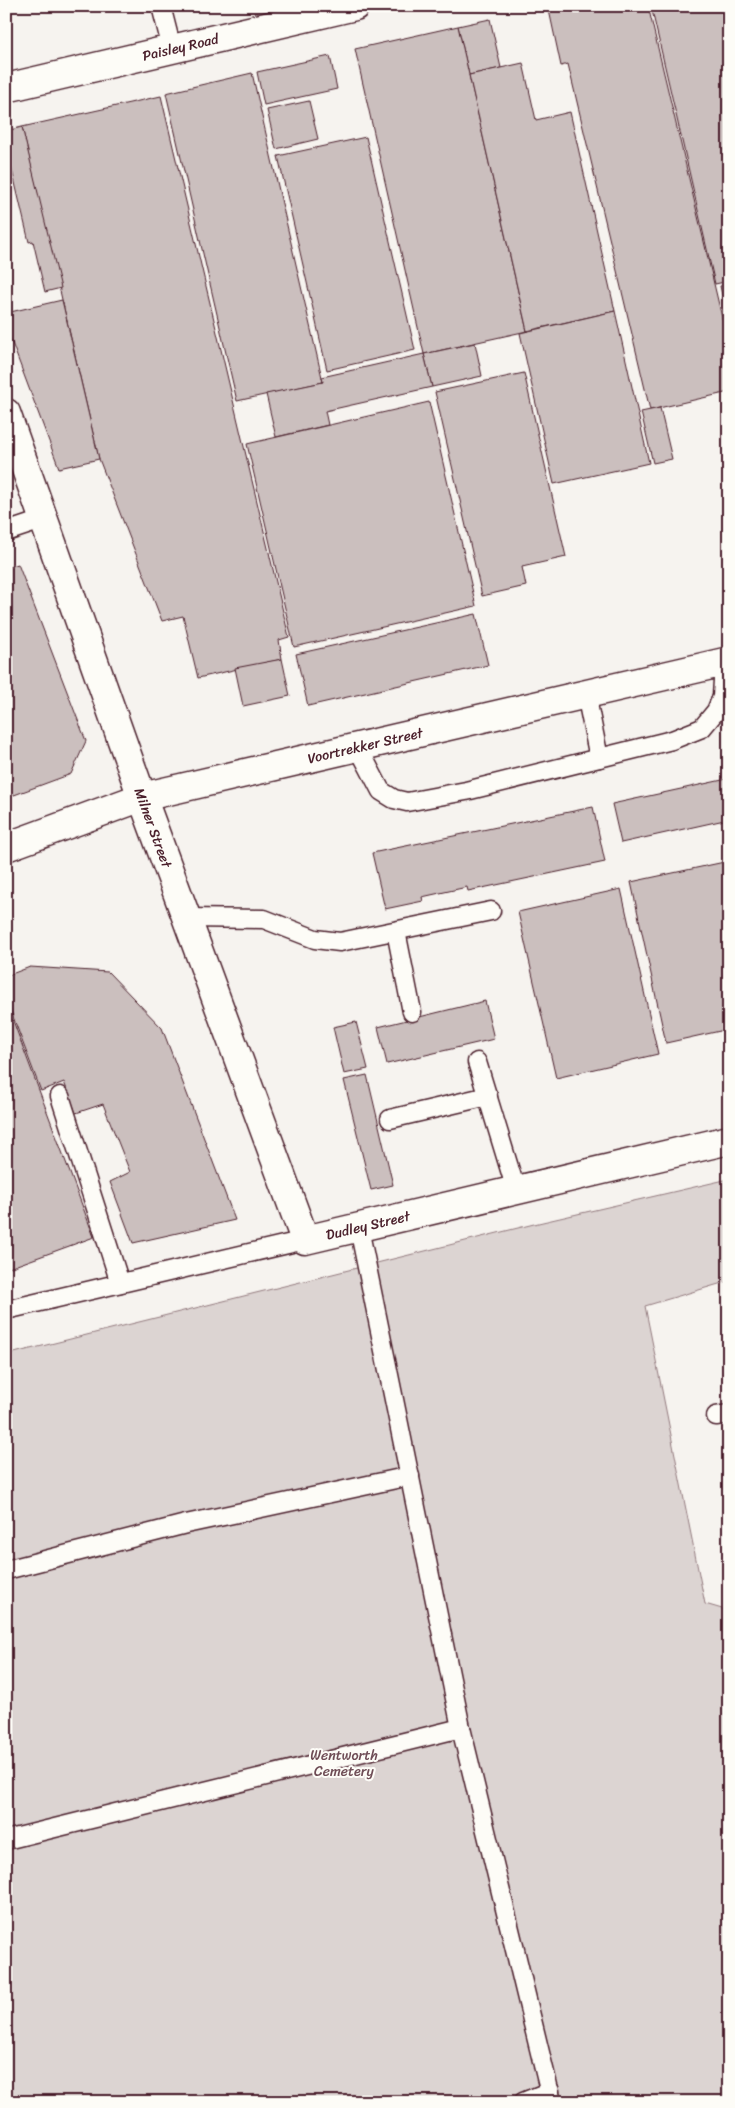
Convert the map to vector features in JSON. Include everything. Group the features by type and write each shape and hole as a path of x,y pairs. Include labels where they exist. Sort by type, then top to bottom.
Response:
{"street":[{"name":"Paisley Road","path":"6,88 355,6"},
{"name":"Milner Street","path":"6,413 142,797 305,1240"},
{"name":"Voortrekker Street","path":"6,847 142,797 726,662"},
{"name":"Dudley Street","path":"305,1240 729,1140"}],"lane":[{"path":"161,6 172,50"},
{"path":"6,532 45,519"},
{"path":"358,747 381,791 394,799 407,802 466,791 672,740 702,728 716,711 722,697 726,662"},
{"path":"586,694 599,758"},
{"path":"186,918 264,919 315,938 340,942 491,911"},
{"path":"396,931 412,1012"},
{"path":"477,1062 516,1190"},
{"path":"60,1096 120,1283"},
{"path":"390,1119 488,1096"},
{"path":"359,1228 461,1728 551,2096 523,2102"},
{"name":"Dudley Street","path":"6,1310 305,1240"},
{"path":"6,1570 186,1524 410,1476"},
{"path":"6,1840 461,1728"}],"green space":[{"name":"Wentworth Cemetery","path":"729,1179 729,1281 645,1306 705,1604 729,1611 729,2102 6,2102 6,1355 534,1224"}],"building":[{"path":"566,6 648,6 729,347 729,392 650,410 568,64 561,66 549,10"},
{"path":"651,6 729,6 729,281 715,284"},
{"path":"490,19 501,68 469,75 458,26"},
{"path":"458,26 527,331 424,354 355,49"},
{"path":"330,56 337,89 264,105 257,72"},
{"path":"523,63 536,120 570,112 615,311 527,331 469,75"},
{"path":"252,73 323,382 237,401 166,93"},
{"path":"161,96 289,637 279,640 282,659 198,678 183,616 162,621 99,459 22,127"},
{"path":"309,101 318,139 276,149 267,110"},
{"path":"22,127 61,288 45,292 33,241 29,242 8,153 6,154 6,131"},
{"path":"366,137 415,350 327,370 278,156"},
{"path":"729,285 729,325 720,286"},
{"path":"62,300 99,459 59,468 6,327 6,313"},
{"path":"615,311 649,463 554,484 520,333"},
{"path":"475,343 482,376 432,387 424,354"},
{"path":"424,354 432,387 325,411 328,425 276,437 266,394 323,382 322,377"},
{"path":"524,373 566,557 522,567 526,586 482,596 435,392"},
{"path":"429,402 476,606 294,647 247,444"},
{"path":"660,408 672,459 653,463 641,412"},
{"path":"18,564 86,741 71,774 6,798 6,568"},
{"path":"476,614 488,665 308,706 296,654"},
{"path":"282,659 290,696 243,706 235,668"},
{"path":"727,779 729,788 729,819 621,843 612,804"},
{"path":"593,807 605,862 468,891 467,887 422,897 423,901 385,909 372,853"},
{"path":"729,861 729,1029 666,1043 631,882"},
{"path":"621,889 658,1054 556,1078 518,912"},
{"path":"30,967 108,972 162,1028 235,1220 133,1243 110,1182 130,1172 103,1104 76,1113 64,1082 41,1091 6,998 6,976"},
{"path":"485,1001 494,1039 387,1064 378,1027"},
{"path":"6,1002 94,1237 6,1269"},
{"path":"356,1022 368,1069 344,1074 333,1027"},
{"path":"367,1075 393,1185 371,1190 344,1080"}]}
